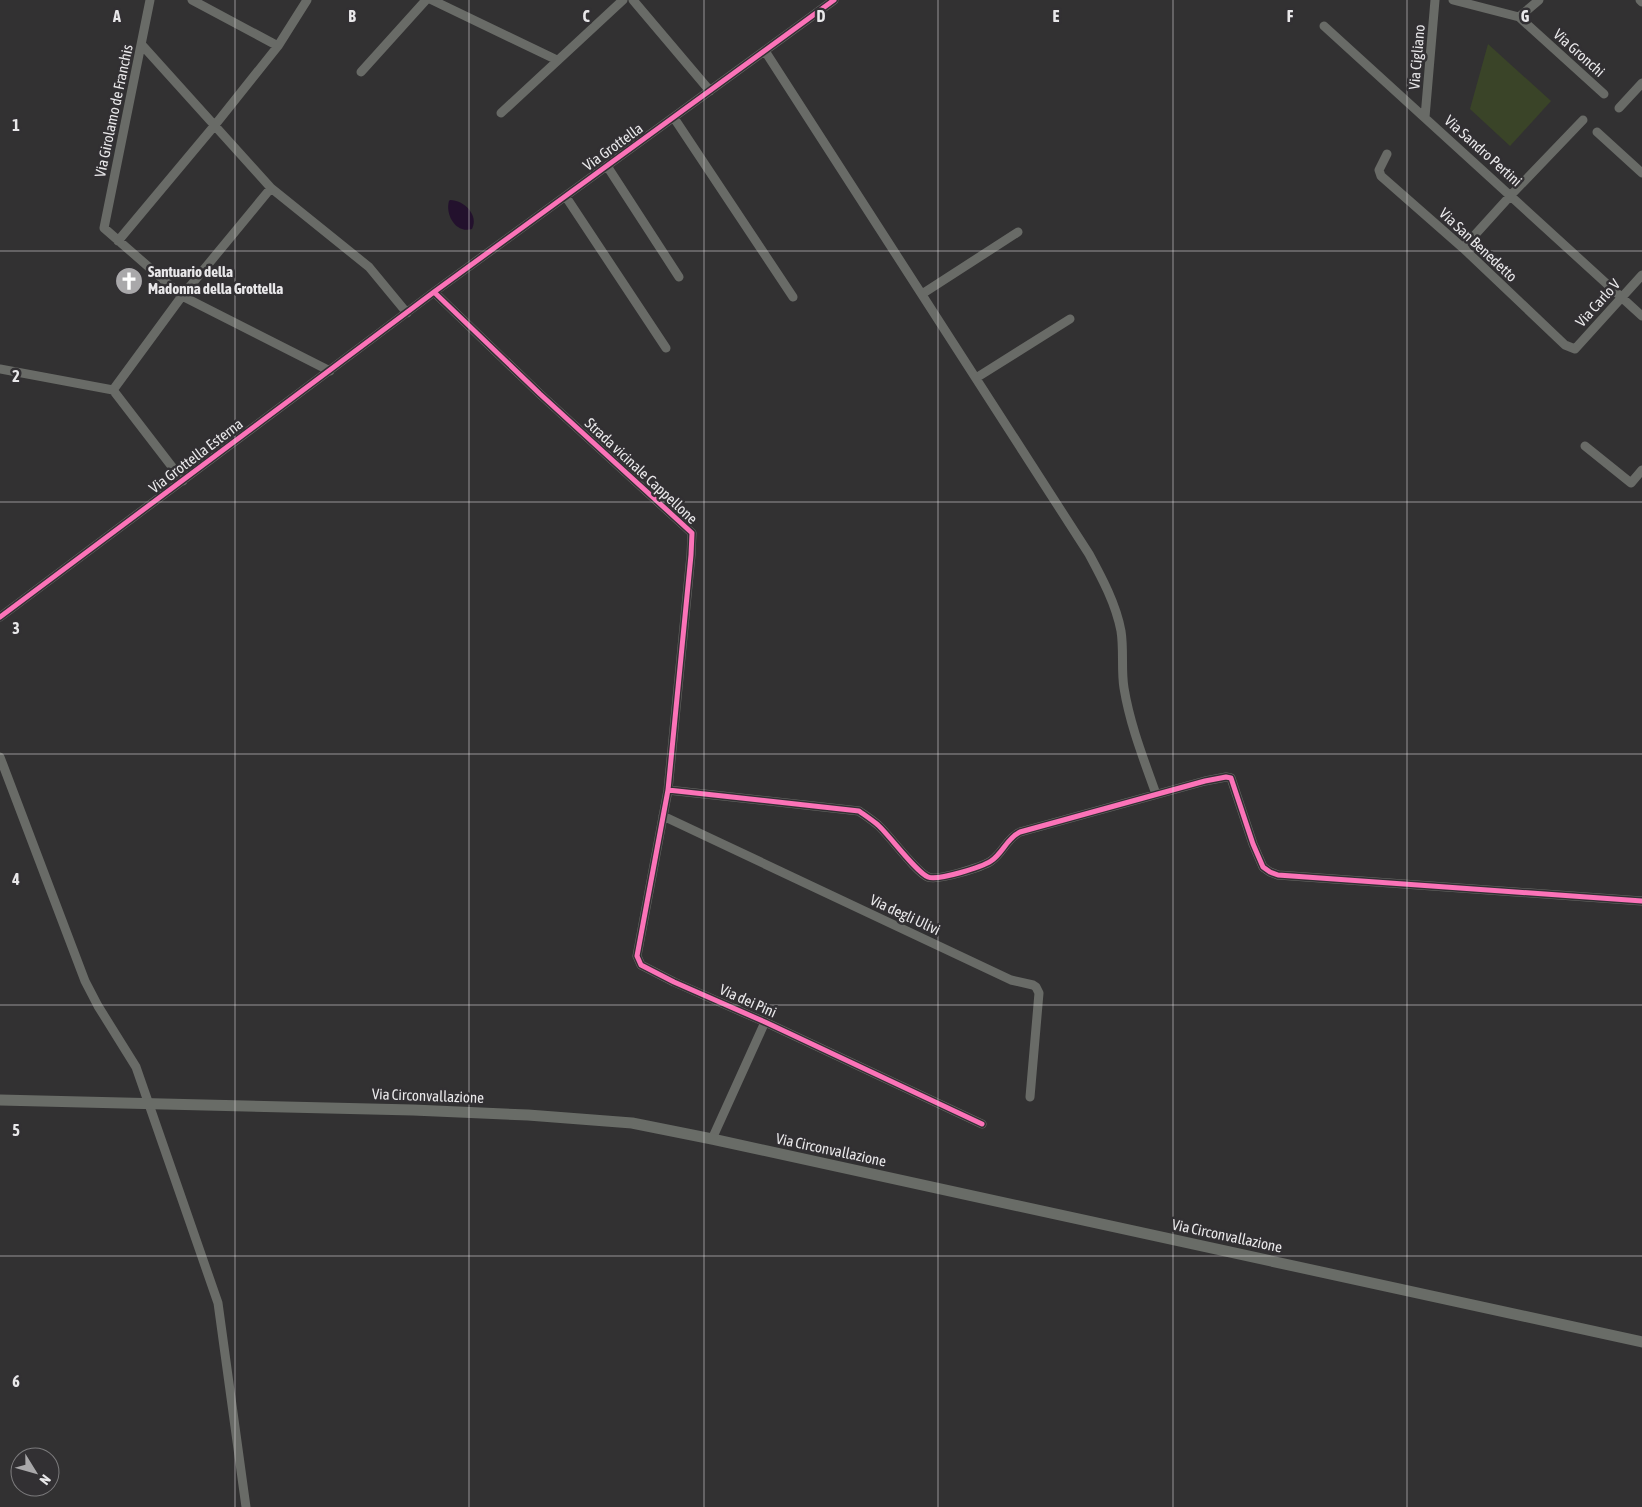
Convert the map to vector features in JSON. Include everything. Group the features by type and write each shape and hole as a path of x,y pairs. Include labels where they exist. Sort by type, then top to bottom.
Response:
{"main road":[{"name":"Via Circonvallazione","path":"0,1100 413,1110 528,1115 632,1123 1642,1342"}],"street":[{"name":"Via Girolamo de Franchis","path":"118,241 104,228 150,0"},
{"path":"192,0 278,46"},
{"path":"306,0 278,46 118,241 182,296 330,371"},
{"path":"361,72 426,0"},
{"path":"432,0 557,60"},
{"path":"501,113 623,0"},
{"path":"633,0 710,91"},
{"name":"Via Grottella","path":"407,313 834,0"},
{"name":"Via Cigliano","path":"1425,117 1435,0"},
{"name":"Via Gronchi","path":"1453,0 1519,17 1604,94"},
{"path":"1519,17 1539,0"},
{"name":"Via Sandro Pertini","path":"1324,26 1642,316"},
{"path":"142,45 271,188 369,267 407,313"},
{"path":"765,51 1089,554 1102,579 1120,631 1124,663 1124,686 1130,714 1156,794"},
{"path":"1619,108 1642,83"},
{"path":"674,118 793,297"},
{"path":"1463,248 1510,195 1583,120"},
{"path":"1597,132 1642,173"},
{"name":"Via San Benedetto","path":"1388,154 1379,170 1381,176 1463,248 1565,345 1575,349"},
{"path":"607,166 679,277"},
{"path":"113,390 182,296 271,188"},
{"path":"566,197 666,348"},
{"path":"922,294 1018,232"},
{"name":"Via Carlo V","path":"1575,349 1642,275"},
{"name":"Strada vicinale Cappellone","path":"434,292 540,394 692,533 668,790 663,816"},
{"name":"Via Grottella Esterna","path":"0,617 407,313"},
{"path":"976,378 1070,319"},
{"path":"0,369 113,390 183,481"},
{"path":"1585,446 1631,483 1642,470"},
{"path":"0,756 86,982 98,1006 136,1067 218,1303 246,1507"},
{"path":"668,790 859,811 878,825 929,878 939,878 991,861 1003,850 1013,835 1020,832 1156,794 1226,777 1231,778 1253,844 1263,867 1278,875 1642,901"},
{"name":"Via dei Pini","path":"663,816 637,956 641,965 982,1124"},
{"name":"Via degli Ulivi","path":"663,816 1011,980 1036,987 1038,993 1030,1097"},
{"path":"712,1139 765,1022"}],"green space":[{"path":"1488,44 1551,101 1510,146 1470,109"}],"shaded area":[{"path":"450,200 465,205 469,209 474,224 472,229 461,229 453,222 448,206"}],"cycle path":[{"path":"0,617 434,292 834,0"},
{"path":"434,292 540,394 692,533 668,790 637,956 641,965 982,1124"},
{"path":"668,790 859,811 878,825 923,874 933,878 960,873 986,864 995,858 1012,838 1020,832 1205,781 1226,777 1231,778 1253,844 1263,867 1278,875 1642,901"}],"place":[{"name":"Santuario della Madonna della Grottella","path":"129,281"}]}
